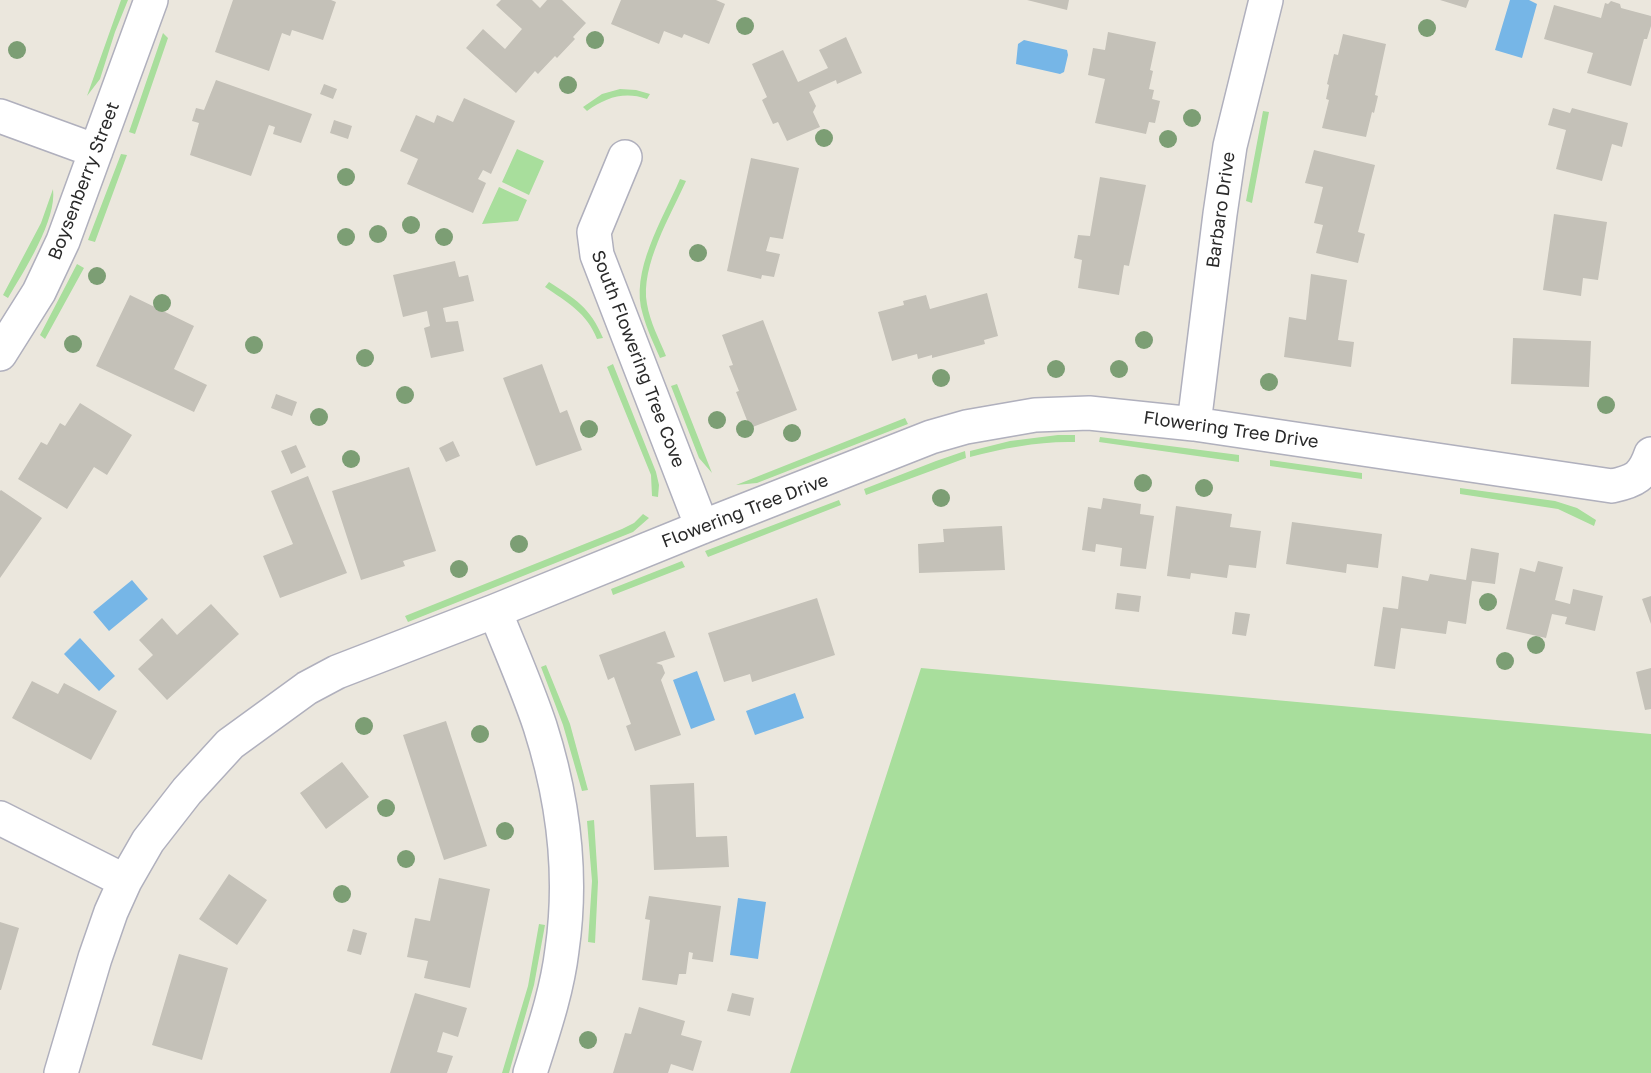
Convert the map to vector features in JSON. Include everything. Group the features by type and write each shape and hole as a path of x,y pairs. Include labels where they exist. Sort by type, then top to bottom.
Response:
{"street":[{"name":"Boysenberry Street","path":"0,354 22,321 51,268 72,218 151,0"},
{"name":"Barbaro Drive","path":"1194,424 1230,146 1266,0"},
{"path":"0,116 96,151"},
{"name":"South Flowering Tree Cove","path":"625,157 594,232 597,255 702,527"},
{"name":"Flowering Tree Drive","path":"61,1073 95,958 125,881 148,841 167,815 230,744 307,688 337,672 931,437 976,425 1035,415 1061,413 1126,416 1612,486 1630,482 1640,476 1651,454"},
{"path":"495,611 540,726 560,809 568,884 562,950 553,998 530,1073"},
{"path":"0,818 125,881"}],"green space":[{"path":"121,0 128,0 100,79 87,96"},
{"path":"163,33 168,38 135,134 129,132"},
{"path":"620,89 650,94 647,99 631,96 616,97 601,102 587,111 583,107 602,94"},
{"path":"1263,111 1269,112 1252,203 1246,201"},
{"path":"517,149 544,161 529,195 502,182"},
{"path":"121,154 127,155 95,242 88,240"},
{"path":"680,179 686,181 652,257 646,289 650,317 666,356 660,358 643,315 640,281 657,228"},
{"path":"499,187 527,200 518,221 482,224"},
{"path":"53,189 53,201 45,230 8,298 3,295 41,223"},
{"path":"77,264 84,268 45,339 40,335"},
{"path":"549,282 587,311 603,338 597,339 582,315 545,287"},
{"path":"613,364 656,472 659,485 658,497 652,496 651,475 607,367"},
{"path":"677,384 712,473 699,458 671,386"},
{"path":"905,418 908,424 757,483 736,485"},
{"path":"1075,435 1075,442 1022,446 970,457 970,451 1010,441"},
{"path":"1100,437 1239,455 1239,462 1099,442"},
{"path":"965,451 966,458 866,495 864,489"},
{"path":"1270,460 1362,473 1362,479 1270,466"},
{"path":"1460,488 1555,501 1577,508 1596,520 1594,526 1558,509 1460,494"},
{"path":"839,500 841,505 708,557 705,551"},
{"path":"643,514 649,518 633,532 408,622 405,616 622,529 634,523"},
{"path":"682,561 685,567 613,595 611,589"},
{"path":"546,665 570,724 588,790 582,791 563,725 541,667"},
{"path":"921,668 1651,734 1651,1073 790,1073"},
{"path":"594,820 598,882 595,943 588,942 592,881 587,821"},
{"path":"539,924 545,925 534,985 509,1073 502,1073 528,986"}],"water":[{"path":"1510,0 1529,0 1537,4 1522,58 1495,50"},
{"path":"1024,40 1067,50 1064,72 1060,74 1016,64 1018,44"},
{"path":"132,580 148,599 109,631 93,612"},
{"path":"80,638 115,676 99,691 64,654"},
{"path":"697,671 715,720 691,729 673,680"},
{"path":"795,693 804,718 755,735 746,711"},
{"path":"738,898 766,902 758,959 730,955"}],"building":[{"path":"233,0 331,0 336,2 323,40 292,30 290,36 282,33 269,71 215,52"},
{"path":"501,0 532,0 540,8 547,0 562,0 586,23 557,58 555,56 538,74 535,71 516,93 466,48 483,29 505,49 522,29 496,5"},
{"path":"621,0 716,0 725,4 709,44 684,34 682,38 664,31 659,44 611,24"},
{"path":"1027,0 1069,0 1067,10"},
{"path":"1440,0 1469,0 1466,8"},
{"path":"1611,1 1620,4 1621,8 1651,16 1651,26 1647,39 1644,39 1631,86 1587,73 1593,53 1544,39 1554,5 1601,18 1605,3 1608,4"},
{"path":"1108,32 1156,42 1150,70 1153,71 1149,89 1154,90 1152,99 1160,101 1155,123 1149,122 1146,134 1095,123 1105,79 1088,75 1093,48 1105,50"},
{"path":"1343,34 1386,44 1375,95 1378,96 1366,137 1322,128 1329,100 1326,99 1329,85 1327,84 1334,54 1338,55"},
{"path":"846,37 862,73 837,84 836,80 809,92 816,106 813,112 820,127 787,141 778,122 773,124 762,100 767,97 752,64 783,50 798,82 828,68 819,50"},
{"path":"216,80 312,114 301,143 273,134 275,127 269,125 251,176 190,155 199,123 192,121 196,108 204,110"},
{"path":"324,84 337,89 333,99 320,94"},
{"path":"464,98 515,121 491,174 483,170 478,179 486,183 473,213 407,184 418,159 400,151 416,115 434,123 437,115 453,122"},
{"path":"1553,108 1570,113 1572,108 1628,123 1622,147 1612,144 1602,181 1556,169 1566,130 1548,125"},
{"path":"334,120 352,126 348,139 330,133"},
{"path":"1314,150 1375,165 1358,232 1365,234 1358,263 1316,253 1323,225 1314,223 1323,187 1305,183"},
{"path":"751,158 799,168 783,239 770,237 766,251 780,254 774,277 762,275 761,279 727,271"},
{"path":"1100,177 1146,185 1129,266 1124,265 1119,295 1078,288 1082,260 1074,258 1078,235 1090,236"},
{"path":"1554,214 1607,222 1598,280 1583,278 1581,296 1543,290"},
{"path":"455,261 459,277 468,275 474,301 443,308 446,322 458,321 464,351 431,358 424,328 430,326 427,311 403,317 393,275"},
{"path":"1311,274 1347,280 1338,340 1354,342 1351,367 1284,357 1289,317 1306,320"},
{"path":"987,293 998,336 984,340 985,344 932,358 932,355 918,359 917,354 892,361 878,312 904,305 903,301 926,295 930,309"},
{"path":"130,295 194,326 174,369 207,385 194,412 96,366"},
{"path":"763,320 797,410 750,428 736,392 739,391 729,366 733,365 722,335"},
{"path":"1513,338 1591,341 1589,387 1511,384"},
{"path":"542,364 560,413 567,410 582,450 536,466 503,378"},
{"path":"276,394 297,402 292,416 271,408"},
{"path":"80,403 132,435 107,475 94,467 67,509 18,479 41,442 47,445 60,423 65,426"},
{"path":"453,441 460,456 446,462 439,448"},
{"path":"296,445 306,467 291,474 281,451"},
{"path":"409,467 436,551 403,561 405,566 361,580 332,491"},
{"path":"308,476 347,573 280,598 263,556 293,544 271,491"},
{"path":"0,491 42,518 0,578"},
{"path":"1103,498 1141,504 1140,514 1154,516 1146,569 1120,566 1122,548 1096,544 1095,552 1082,550 1088,507 1101,509"},
{"path":"1176,506 1232,514 1230,527 1261,531 1256,568 1229,565 1227,578 1191,573 1190,579 1167,576"},
{"path":"1292,522 1382,534 1378,568 1347,564 1346,573 1286,564"},
{"path":"1002,526 1005,570 919,573 918,544 944,542 943,529"},
{"path":"1471,548 1499,553 1495,584 1472,581 1466,624 1448,621 1446,634 1401,628 1395,669 1374,666 1383,607 1398,609 1402,576 1428,581 1430,574 1466,580"},
{"path":"1538,561 1563,567 1555,600 1570,604 1573,589 1603,596 1595,631 1565,624 1567,617 1552,614 1546,638 1506,629 1520,568 1535,572"},
{"path":"1117,593 1141,596 1139,612 1115,609"},
{"path":"1651,596 1651,624 1642,599"},
{"path":"817,598 835,655 752,682 750,674 724,682 708,633"},
{"path":"211,604 239,634 167,700 138,669 153,655 139,640 162,618 177,635"},
{"path":"1235,612 1250,614 1246,636 1232,634"},
{"path":"665,631 675,657 656,663 662,665 665,673 661,680 681,735 635,751 626,726 631,724 614,677 608,680 599,655"},
{"path":"1651,668 1651,709 1645,710 1636,672"},
{"path":"32,681 58,694 64,683 117,711 91,760 12,718"},
{"path":"446,721 487,846 444,860 403,735"},
{"path":"342,762 369,797 326,829 300,793"},
{"path":"694,783 696,837 727,836 729,867 654,870 650,785"},
{"path":"229,874 267,900 237,945 199,919"},
{"path":"439,878 490,889 470,988 424,978 428,961 407,957 415,918 430,921"},
{"path":"649,896 721,906 713,962 692,959 693,953 689,952 686,974 679,974 677,985 642,980 650,920 645,919"},
{"path":"0,922 19,928 1,990 0,990"},
{"path":"353,929 367,933 361,955 347,951"},
{"path":"179,954 228,968 202,1060 152,1045"},
{"path":"415,993 467,1008 458,1037 443,1032 437,1052 453,1056 447,1073 390,1073"},
{"path":"732,993 754,998 750,1016 727,1011"},
{"path":"639,1007 685,1021 681,1035 702,1041 693,1071 671,1064 668,1073 613,1073 625,1033 631,1034"}]}
